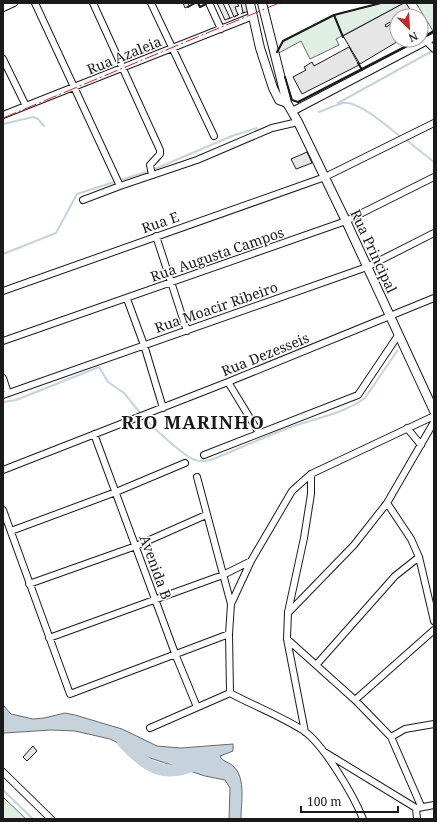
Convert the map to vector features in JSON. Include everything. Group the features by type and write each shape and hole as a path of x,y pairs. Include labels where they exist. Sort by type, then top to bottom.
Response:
{"main road":[{"name":"Rua Principal","path":"250,3 260,48 273,88 279,100 287,103"},
{"name":"Rua Principal","path":"262,3 287,103 325,177 434,411"}],"street":[{"path":"3,8 14,3"},
{"path":"35,3 119,183"},
{"path":"93,3 160,150 160,154 151,163 151,172"},
{"path":"151,3 214,136"},
{"path":"209,3 222,29"},
{"name":"Rua Azaleia","path":"3,115 253,16"},
{"path":"82,200 119,183 151,172 197,160 272,128 414,48"},
{"path":"3,58 26,106"},
{"name":"Rua E","path":"3,291 325,177 434,123"},
{"name":"Rua Augusta Campos","path":"3,341 346,221 434,177"},
{"name":"Rua Moacir Ribeiro","path":"5,394 367,267 434,233"},
{"path":"156,236 187,331"},
{"path":"127,298 144,345 163,408"},
{"name":"Rua Dezesseis","path":"3,470 138,418 434,298"},
{"path":"204,455 358,395 399,334"},
{"path":"3,378 5,394"},
{"path":"228,382 259,433"},
{"path":"231,604 252,561 292,491 311,474 434,416"},
{"path":"288,612 354,545 387,503 434,422"},
{"path":"407,428 420,445"},
{"name":"Avenida B","path":"94,434 176,656 197,707"},
{"path":"11,531 116,492 185,463"},
{"path":"305,732 287,639 288,612 304,538 311,494 311,474"},
{"path":"197,477 206,516 231,604 229,634 230,694"},
{"path":"387,503 408,533 419,557 434,621"},
{"path":"3,510 70,694 176,656 229,634"},
{"path":"29,584 136,546 206,516"},
{"path":"317,664 395,576 419,557"},
{"path":"49,638 223,575 252,561"},
{"path":"355,700 434,630"},
{"path":"287,639 317,664 391,737 418,807 418,819"},
{"path":"150,728 230,694 305,732 322,750 350,793 363,819"},
{"path":"391,737 405,729 434,724"},
{"path":"322,750 418,807 434,805"},
{"path":"3,772 51,819"}],"green space":[{"path":"381,3 404,3 395,8 389,8 389,11 336,39 339,45 310,59 301,41 277,54 283,41 334,15"},
{"path":"416,3 434,3 434,31 429,24 429,8 419,8"},
{"path":"3,797 26,819 3,819"}],"shaded area":[{"path":"3,705 11,714 33,719 65,713 75,715 122,729 157,746 181,748 233,744 233,751 220,756 222,760 234,767 240,778 242,792 241,819 229,819 230,788 225,780 205,776 147,757 110,739 75,731 51,730 3,733"}],"building":[{"path":"183,3 188,3 189,6 185,8"},
{"path":"217,3 223,3 230,18 225,20"},
{"path":"228,3 237,3 239,6 235,7 238,15 234,17"},
{"path":"241,3 247,3 249,11 243,13"},
{"path":"404,3 406,3 409,8 395,8"},
{"path":"389,11 389,23 385,25 386,27 389,25 389,47 360,64 343,36"},
{"path":"349,47 359,65 302,94 293,77 306,70 304,67 312,62 314,66"},
{"path":"307,152 312,163 296,169 291,159"},
{"path":"33,746 37,751 27,761 23,757"}],"waterway":[{"path":"338,103 434,50"},
{"path":"319,112 343,103 349,103 365,110 401,137"},
{"path":"3,124 33,117 38,119 44,126"},
{"path":"3,254 56,233 77,194 155,169 232,136 257,128"},
{"path":"405,139 434,162"},
{"path":"144,417 168,441 190,458 199,461 211,460 281,431 339,412 357,403 365,398 397,351"},
{"path":"3,402 16,400 99,367 108,382 124,393 141,414"},
{"name":"RIO MARINHO","path":"123,742 140,758 157,768 176,770 198,763"},
{"path":"3,790 33,819"}],"fence":[{"path":"228,19 245,12"}],"wall":[{"path":"188,7 195,3"},
{"path":"198,3 200,7 206,4"},
{"path":"334,15 381,3"},
{"path":"277,52 283,41 334,15 343,37"},
{"path":"429,34 434,31"},
{"path":"285,77 292,100 298,102 403,48"},
{"path":"358,63 362,70"}],"power":[{"path":"3,118 279,3"}],"district":[{"name":"RIO MARINHO","path":"193,422"}]}
